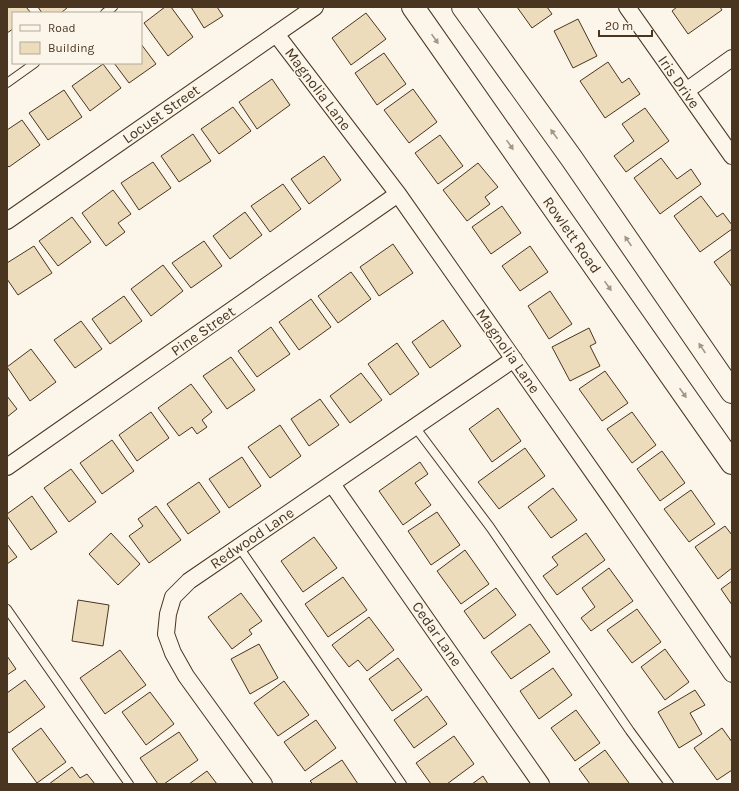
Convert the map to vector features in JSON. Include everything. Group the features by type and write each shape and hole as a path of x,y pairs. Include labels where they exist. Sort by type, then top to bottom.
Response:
{"main road":[{"name":"Rowlett Road","path":"413,7 732,463"},
{"path":"463,7 572,159 732,392"}],"street":[{"name":"Locust Street","path":"7,221 314,7"},
{"name":"Iris Drive","path":"627,7 732,156"},
{"name":"Magnolia Lane","path":"276,34 398,194 732,674"},
{"path":"686,91 732,58"},
{"name":"Pine Street","path":"7,467 398,194"},
{"name":"Redwood Lane","path":"264,784 186,676 173,653 166,634 168,614 173,597 189,581 239,546 514,359"},
{"name":"Cedar Lane","path":"332,484 542,784"}],"lane":[{"path":"7,83 34,64"},
{"path":"415,427 490,527 630,731 669,784"},
{"path":"239,546 402,784"},
{"path":"7,609 129,784"}],"building":[{"path":"7,7 26,7 30,12 12,12 12,30 7,33"},
{"path":"38,7 68,7 62,12 41,12"},
{"path":"165,7 171,7 193,37 168,56 144,23"},
{"path":"191,7 217,7 223,16 204,28"},
{"path":"517,7 547,7 552,14 532,28"},
{"path":"677,7 720,7 722,10 688,34 672,11"},
{"path":"366,13 386,39 351,65 332,38"},
{"path":"578,19 597,56 573,68 554,31"},
{"path":"142,45 156,64 129,83 115,64 142,64"},
{"path":"384,53 406,84 377,105 355,73"},
{"path":"608,62 622,83 629,78 640,94 605,118 580,81"},
{"path":"103,64 121,88 90,111 72,86"},
{"path":"272,79 290,105 257,129 239,102"},
{"path":"413,89 437,122 409,143 384,110"},
{"path":"64,90 82,117 48,140 29,113"},
{"path":"233,107 251,131 219,154 201,129"},
{"path":"645,108 669,141 626,172 614,156 634,141 622,124"},
{"path":"22,120 40,145 9,167 7,165 7,130"},
{"path":"193,134 211,161 179,182 161,156"},
{"path":"440,135 463,166 438,184 415,153"},
{"path":"324,156 341,180 309,204 291,179"},
{"path":"661,158 677,179 691,169 701,184 660,214 634,178"},
{"path":"153,162 171,188 139,210 121,183"},
{"path":"478,163 498,187 485,197 490,204 467,221 443,190"},
{"path":"283,184 301,209 270,232 251,206"},
{"path":"113,190 131,214 118,223 125,232 106,246 82,213"},
{"path":"701,196 717,217 723,213 732,225 732,229 700,252 674,216"},
{"path":"502,206 521,233 491,254 472,227"},
{"path":"245,212 262,235 230,259 213,236"},
{"path":"72,217 91,242 58,266 39,241"},
{"path":"204,241 222,266 191,288 172,263"},
{"path":"393,244 413,273 379,296 360,267"},
{"path":"34,246 52,273 18,295 7,279 7,263"},
{"path":"530,246 548,272 520,291 502,266"},
{"path":"732,249 732,287 714,262"},
{"path":"163,265 183,291 151,316 131,289"},
{"path":"351,272 371,299 338,323 318,296"},
{"path":"550,291 572,324 549,339 528,306"},
{"path":"124,296 142,321 110,344 92,319"},
{"path":"311,299 331,327 299,350 279,322"},
{"path":"443,320 461,346 430,368 412,342"},
{"path":"81,321 102,349 75,368 54,340"},
{"path":"271,327 290,354 257,377 238,351"},
{"path":"589,328 596,343 590,346 600,366 570,381 552,347"},
{"path":"397,343 419,374 390,395 368,364"},
{"path":"31,349 56,382 30,401 7,367"},
{"path":"231,357 255,390 227,409 203,376"},
{"path":"605,371 628,403 602,421 579,389"},
{"path":"361,373 382,400 350,423 330,396"},
{"path":"191,384 212,412 202,420 207,427 197,434 192,427 179,436 158,408"},
{"path":"7,396 17,409 7,417"},
{"path":"320,399 339,425 309,446 291,419"},
{"path":"498,408 521,441 492,462 469,429"},
{"path":"151,412 169,438 137,461 119,435"},
{"path":"632,412 656,445 632,463 607,429"},
{"path":"280,425 301,456 270,478 248,447"},
{"path":"112,440 134,471 102,494 80,463"},
{"path":"525,448 545,476 499,509 478,482"},
{"path":"662,451 685,483 660,501 637,469"},
{"path":"242,457 261,486 229,508 209,479"},
{"path":"420,462 428,474 415,483 431,505 403,525 379,491"},
{"path":"71,469 96,502 69,522 44,488"},
{"path":"199,482 220,512 188,534 167,504"},
{"path":"553,488 577,520 551,538 528,507"},
{"path":"691,490 715,524 689,542 664,509"},
{"path":"32,496 57,532 31,550 7,514"},
{"path":"156,506 181,540 149,563 129,536 143,526 138,519"},
{"path":"437,512 460,545 431,565 408,531"},
{"path":"725,526 732,535 732,568 718,579 695,547"},
{"path":"111,533 140,564 118,585 89,554"},
{"path":"586,533 605,560 557,595 543,576 558,565 552,557"},
{"path":"314,537 337,568 303,592 281,561"},
{"path":"7,544 17,557 7,564"},
{"path":"465,550 489,584 461,604 437,571"},
{"path":"609,568 633,601 591,631 581,618 595,607 582,588"},
{"path":"343,577 367,610 328,637 305,604"},
{"path":"732,581 732,605 721,589"},
{"path":"496,588 516,615 484,639 464,611"},
{"path":"241,593 262,621 249,630 252,634 232,649 208,617"},
{"path":"78,600 109,605 103,646 72,641"},
{"path":"637,609 661,642 632,663 607,630"},
{"path":"369,617 394,650 367,671 358,660 349,667 332,645"},
{"path":"530,624 550,652 511,679 491,652"},
{"path":"259,644 278,678 250,694 231,659"},
{"path":"665,649 689,682 665,700 641,667"},
{"path":"120,650 146,685 105,714 80,678"},
{"path":"7,656 16,669 7,675"},
{"path":"398,658 422,690 392,711 369,679"},
{"path":"553,668 572,695 539,719 520,691"},
{"path":"25,680 45,707 9,733 7,730 7,693"},
{"path":"284,681 309,715 278,736 254,703"},
{"path":"695,690 705,705 690,713 702,734 679,748 658,712"},
{"path":"150,692 174,724 146,745 122,712"},
{"path":"427,696 447,724 414,748 394,720"},
{"path":"576,710 600,743 575,761 551,728"},
{"path":"316,720 336,748 305,771 284,742"},
{"path":"41,728 66,762 37,783 12,749"},
{"path":"722,728 732,742 732,770 717,780 694,748"},
{"path":"179,732 198,760 164,784 158,784 140,758"},
{"path":"454,736 474,764 447,784 431,784 416,763"},
{"path":"605,750 629,783 628,784 590,784 579,769"},
{"path":"342,760 358,784 313,784 310,781"},
{"path":"72,767 80,778 87,774 95,784 49,784"},
{"path":"207,771 217,784 189,784"},
{"path":"483,776 488,784 472,784"}]}
